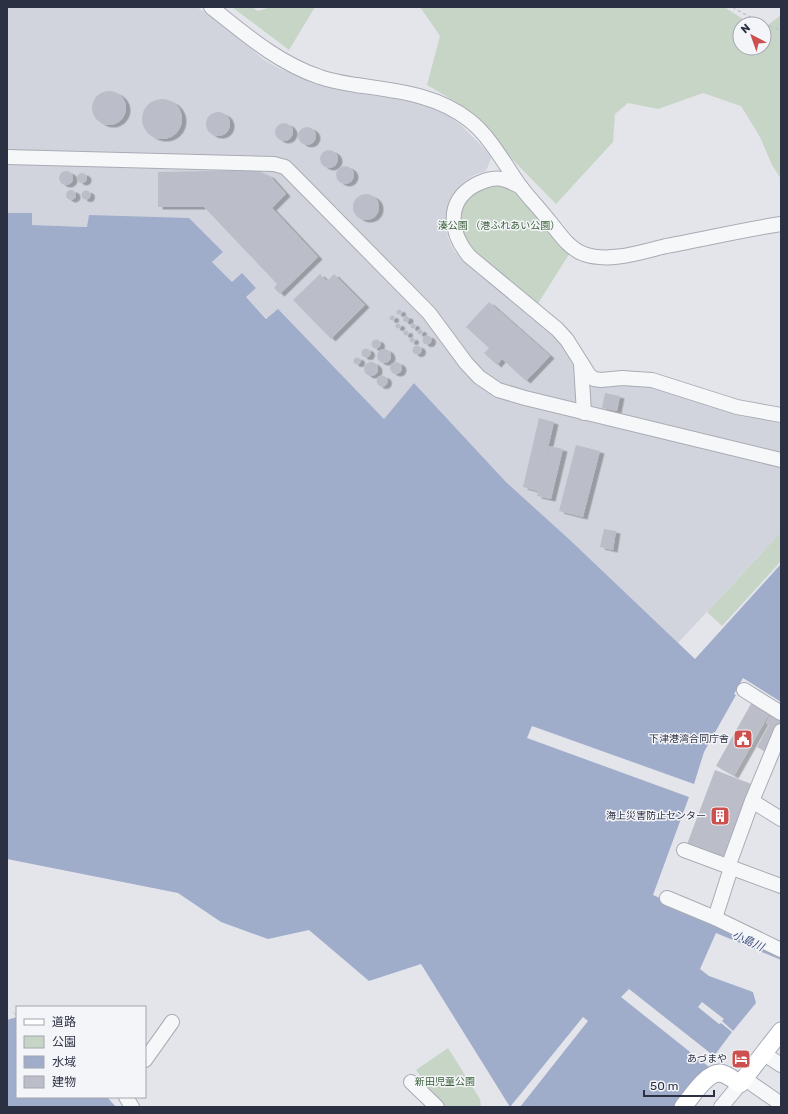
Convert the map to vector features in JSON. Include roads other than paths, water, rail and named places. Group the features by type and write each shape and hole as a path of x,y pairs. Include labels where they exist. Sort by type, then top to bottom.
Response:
{"main road":[{"path":"684,1107 708,1077 714,1074 725,1075 742,1082 781,1031"}],"street":[{"path":"210,7 268,51 305,72 344,83 414,94 432,99 447,106 471,121 495,148 522,188 561,236 573,248 584,254 598,257 630,254 781,224"},
{"path":"495,148 499,157 497,167 489,178 464,192 458,201 454,212 455,232 458,240 470,256 557,329 567,340 580,364 589,375 594,379 601,380 622,378 641,378 652,380 737,407 781,415"},
{"path":"7,157 274,164 284,167 429,313 466,363 479,377 498,390 584,413 781,460"},
{"path":"482,181 502,179 522,188"},
{"path":"580,364 584,413"},
{"path":"744,690 781,713"},
{"path":"715,918 752,801 781,731"},
{"path":"752,801 781,819"},
{"path":"684,850 781,886"},
{"path":"667,898 715,918 781,950"},
{"path":"146,1059 172,1022"},
{"path":"764,1054 781,1065"},
{"path":"411,1082 437,1107"},
{"path":"721,1107 742,1082 781,1104"},
{"path":"127,1098 132,1107"}],"water":[{"name":"小島川","path":"7,213 32,213 32,225 87,227 89,215 189,218 223,252 212,262 232,282 242,273 256,288 246,297 266,319 278,309 384,419 414,383 506,482 570,540 695,659 781,564 781,702 743,678 734,694 736,695 704,752 694,784 532,726 527,738 689,797 653,895 781,952 781,960 716,933 700,969 709,976 753,992 756,1003 733,1031 722,1021 724,1019 702,1002 698,1007 719,1024 721,1023 732,1032 714,1056 629,989 621,997 709,1067 678,1107 520,1107 588,1021 583,1017 510,1107 421,964 369,981 309,930 268,939 221,922 178,893 7,859"},
{"path":"7,1007 16,1014 16,1098 108,1098 116,1107 7,1107"}],"place":[{"name":"下津港湾合同庁舎","path":"743,739"},
{"name":"海上災害防止センター","path":"720,816"},
{"name":"あづまや","path":"741,1059"}],"park label":[{"name":"湊公園 （港ふれあい公園）","path":"499,226"},
{"name":"新田児童公園","path":"445,1082"}]}
